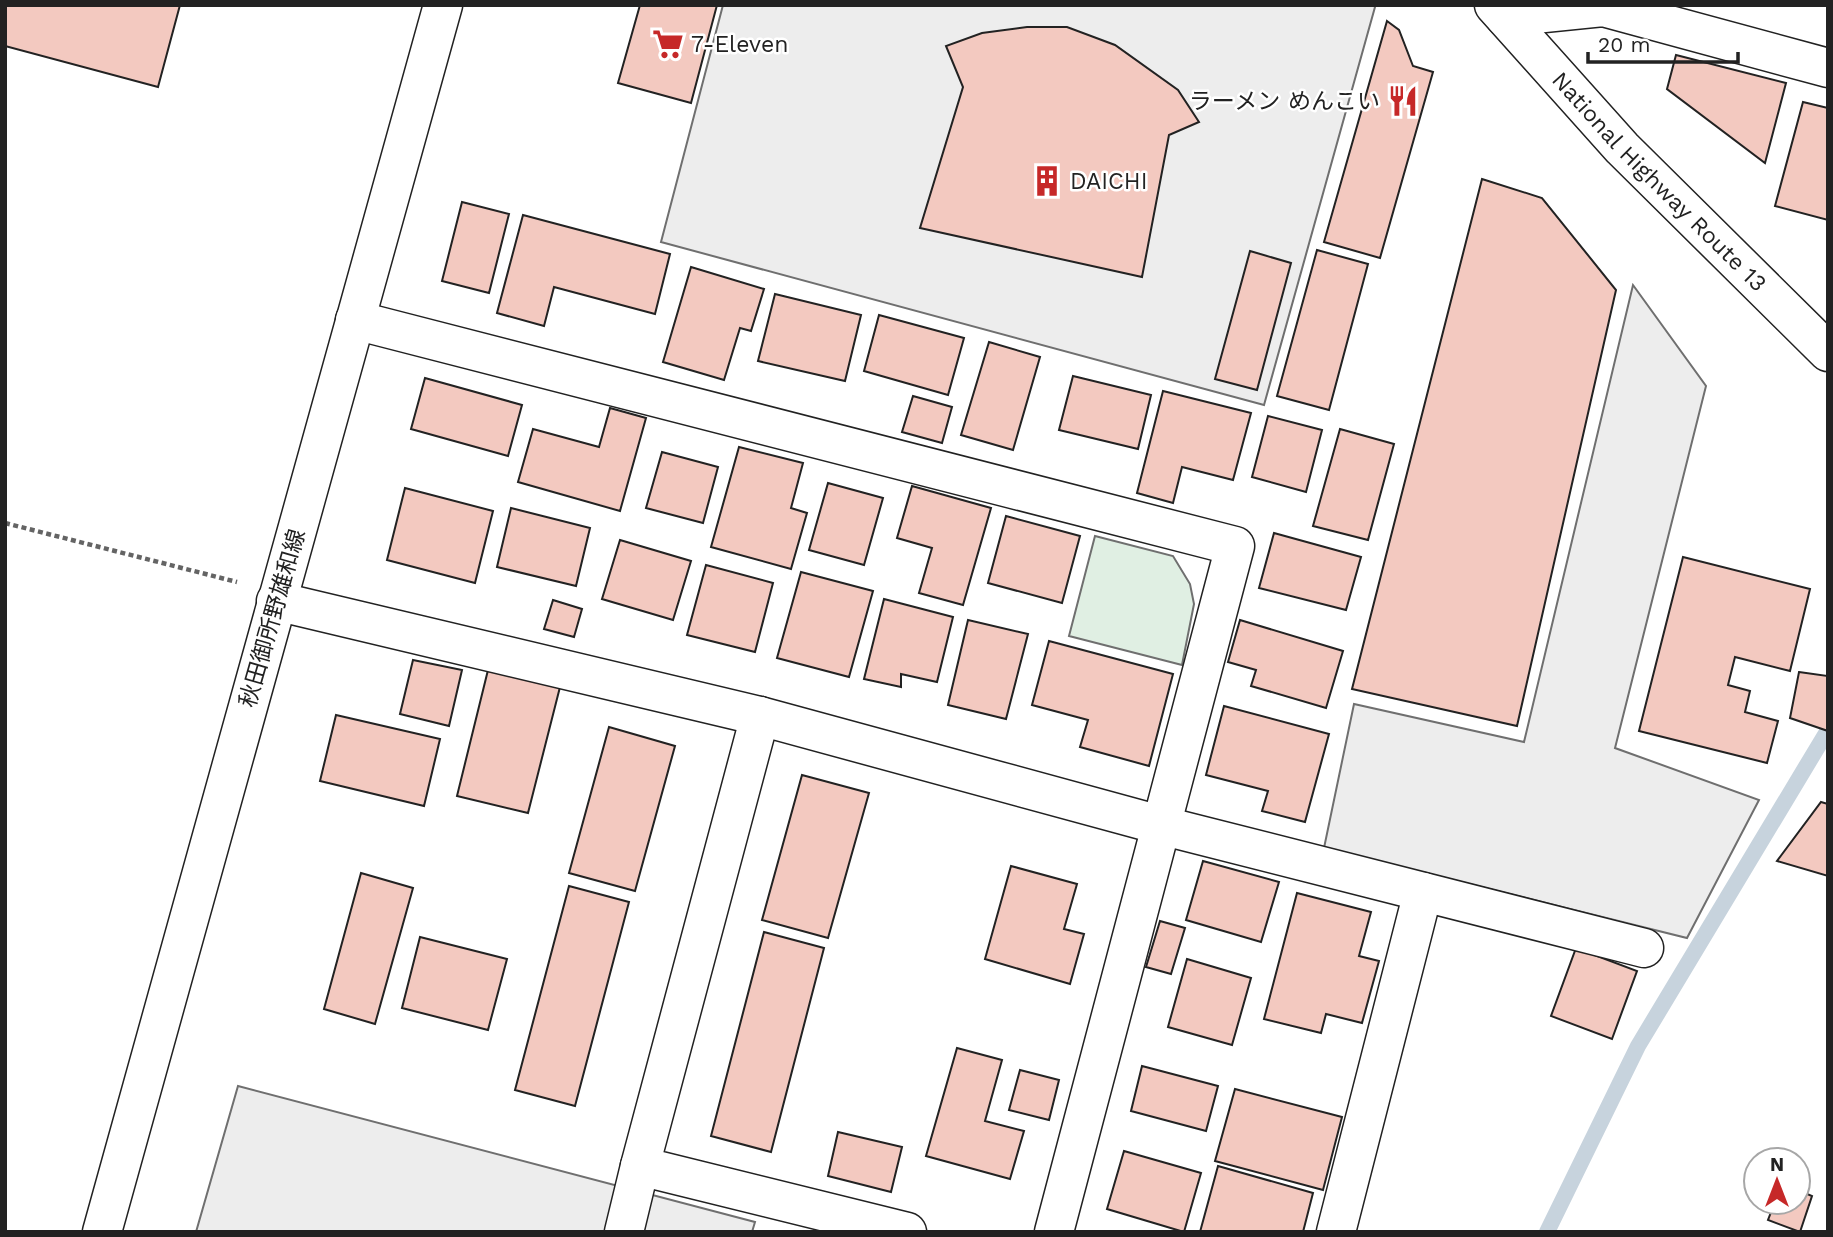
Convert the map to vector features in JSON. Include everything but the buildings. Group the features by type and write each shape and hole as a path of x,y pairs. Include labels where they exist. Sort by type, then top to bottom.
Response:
{"main road":[{"name":"秋田御所野雄和線","path":"102,1232 443,5"},
{"path":"1500,11 1603,7 1670,14 1828,68"},
{"name":"National Highway Route 13","path":"1500,11 1622,148 1828,352"},
{"path":"355,320 1235,546 1054,1232"},
{"path":"278,597 760,716 1160,825 1644,948"},
{"path":"624,1232 760,716"},
{"path":"1336,1232 1423,892"},
{"path":"640,1166 907,1232"}],"path":[{"path":"5,523 278,597"}],"green space":[{"path":"1095,536 1173,556 1190,584 1194,604 1182,665 1069,636"}],"shaded area":[{"path":"723,5 1373,5 1375,7 1264,405 661,242"},
{"path":"1633,285 1706,386 1615,748 1759,800 1687,938 1324,848 1354,704 1524,742"},
{"path":"238,1086 755,1222 752,1232 196,1232"}],"waterway":[{"path":"1547,1232 1638,1046 1828,730"}],"place":[{"name":"7-Eleven","path":"668,44"},
{"name":"ラーメン めんこい","path":"1403,101"},
{"name":"DAICHI","path":"1047,181"}]}
